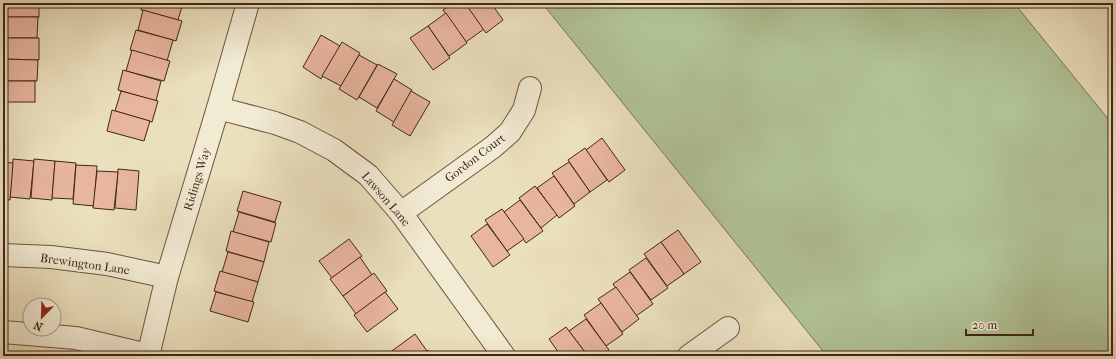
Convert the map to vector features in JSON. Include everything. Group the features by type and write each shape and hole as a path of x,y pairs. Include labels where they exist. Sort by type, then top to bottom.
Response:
{"street":[{"name":"Ridings Way","path":"149,356 166,278 218,108 248,3"},
{"name":"Gordon Court","path":"401,213 493,147 510,132 524,110 530,88"},
{"name":"Lawson Lane","path":"218,108 275,123 300,132 334,150 368,175 401,213 504,356"},
{"name":"Brewington Lane","path":"3,256 51,257 107,264 166,278"},
{"path":"689,356 728,328"},
{"path":"3,332 76,338 149,356"}],"green space":[{"path":"542,3 1014,3 1113,125 1113,356 827,356"}],"building":[{"path":"3,3 39,3 39,17 3,17"},
{"path":"143,3 183,3 178,20 141,10"},
{"path":"453,3 465,3 484,29 466,42 443,10"},
{"path":"465,3 491,3 503,20 486,33"},
{"path":"143,10 182,21 176,41 138,30"},
{"path":"446,13 467,43 449,56 428,26"},
{"path":"3,17 38,17 37,38 3,38"},
{"path":"428,26 450,58 433,70 410,38"},
{"path":"136,30 173,40 167,61 130,50"},
{"path":"321,35 340,46 321,79 303,67"},
{"path":"3,38 39,38 39,60 3,59"},
{"path":"342,42 360,53 341,86 322,76"},
{"path":"132,50 170,61 164,81 126,71"},
{"path":"359,55 377,65 357,100 339,89"},
{"path":"3,59 38,60 37,81 3,81"},
{"path":"378,64 397,74 377,108 359,97"},
{"path":"123,70 161,81 156,101 118,90"},
{"path":"394,79 412,90 394,122 376,111"},
{"path":"3,81 35,81 35,102 3,102"},
{"path":"121,91 158,101 152,122 115,111"},
{"path":"411,91 430,102 410,136 392,125"},
{"path":"112,110 150,121 144,141 107,131"},
{"path":"602,138 625,170 609,182 586,150"},
{"path":"585,148 607,180 590,192 568,160"},
{"path":"13,159 34,161 30,199 10,197"},
{"path":"34,159 55,161 52,200 31,198"},
{"path":"55,161 76,163 73,199 52,198"},
{"path":"3,162 13,163 10,200 3,199"},
{"path":"569,162 590,192 574,204 552,173"},
{"path":"76,165 97,166 94,206 73,204"},
{"path":"118,169 139,171 136,210 115,208"},
{"path":"97,171 118,172 114,210 93,208"},
{"path":"554,176 575,206 559,218 537,188"},
{"path":"535,186 557,215 541,228 519,198"},
{"path":"243,191 281,202 275,222 237,211"},
{"path":"520,200 543,231 526,243 504,212"},
{"path":"502,209 524,239 507,251 485,220"},
{"path":"239,212 276,223 271,242 233,232"},
{"path":"487,224 510,255 493,267 471,236"},
{"path":"678,230 701,262 684,274 661,242"},
{"path":"231,231 269,242 264,262 226,251"},
{"path":"349,239 362,256 332,278 319,261"},
{"path":"661,242 684,274 667,286 644,254"},
{"path":"228,252 264,262 258,282 222,272"},
{"path":"360,257 372,275 343,296 330,279"},
{"path":"646,258 668,288 651,300 629,270"},
{"path":"220,271 258,282 252,302 214,291"},
{"path":"630,272 653,304 636,316 613,284"},
{"path":"374,273 387,291 356,314 343,296"},
{"path":"616,287 639,319 622,332 598,299"},
{"path":"216,292 254,302 248,322 210,311"},
{"path":"385,292 398,309 367,332 354,315"},
{"path":"601,303 623,334 606,346 584,315"},
{"path":"586,319 609,350 600,356 588,356 569,331"},
{"path":"566,327 588,356 561,356 549,339"},
{"path":"415,334 427,351 420,356 385,356"},
{"path":"428,350 433,356 420,356 427,351"}]}
